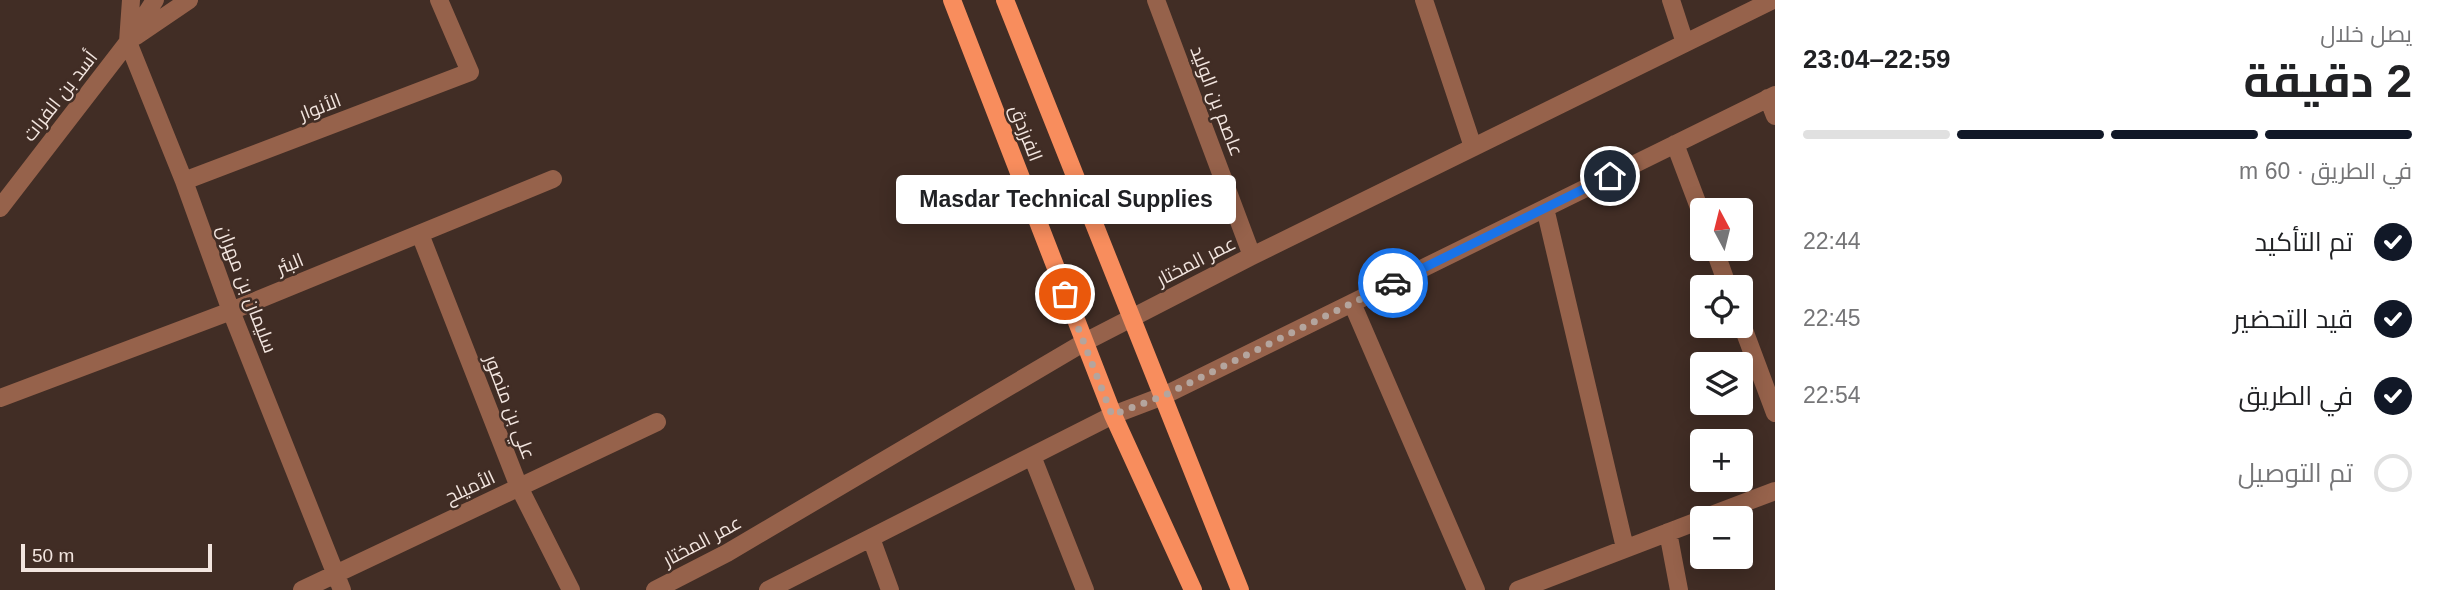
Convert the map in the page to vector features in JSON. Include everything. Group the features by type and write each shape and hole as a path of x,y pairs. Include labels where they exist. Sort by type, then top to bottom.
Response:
{"main road":[{"name":"الفرزدق","path":"952,0 1112,415 1193,590"},
{"name":"الفرزدق","path":"1005,0 1240,590"}],"street":[{"name":"سليمان بن مهران","path":"131,0 128,42 338,582"},
{"name":"أسد بن الفرات","path":"0,208 128,42 155,0"},
{"name":"أسد بن الفرات","path":"128,42 189,0"},
{"name":"الأنوار","path":"184,181 470,72 439,0"},
{"name":"عاصم بن الوليد","path":"1156,0 1252,256"},
{"path":"1423,0 1472,147"},
{"path":"1671,0 1685,43"},
{"name":"عمر المختار","path":"654,590 727,553 1083,343 1252,256 1773,0"},
{"path":"768,590 1112,415 1163,396 1772,97 1775,116"},
{"path":"1675,144 1695,198"},
{"name":"البئر","path":"0,398 231,310 553,179"},
{"path":"1545,208 1625,548"},
{"name":"علي بن منصور","path":"420,234 519,487 572,590"},
{"path":"1352,303 1476,590"},
{"path":"1747,338 1775,413"},
{"name":"الأميلح","path":"302,590 338,582 519,487 657,422"},
{"path":"1032,456 1085,590"},
{"path":"1736,506 1775,491"},
{"path":"1518,590 1690,523"},
{"path":"1668,532 1679,590"},
{"path":"871,538 890,590"}],"way so far":[{"path":"1065,294 1112,415 1163,396 1393,283"}],"place":[{"name":"Masdar Technical Supplies","path":"1065,294"}],"route":[{"path":"1393,283 1610,176"}]}
